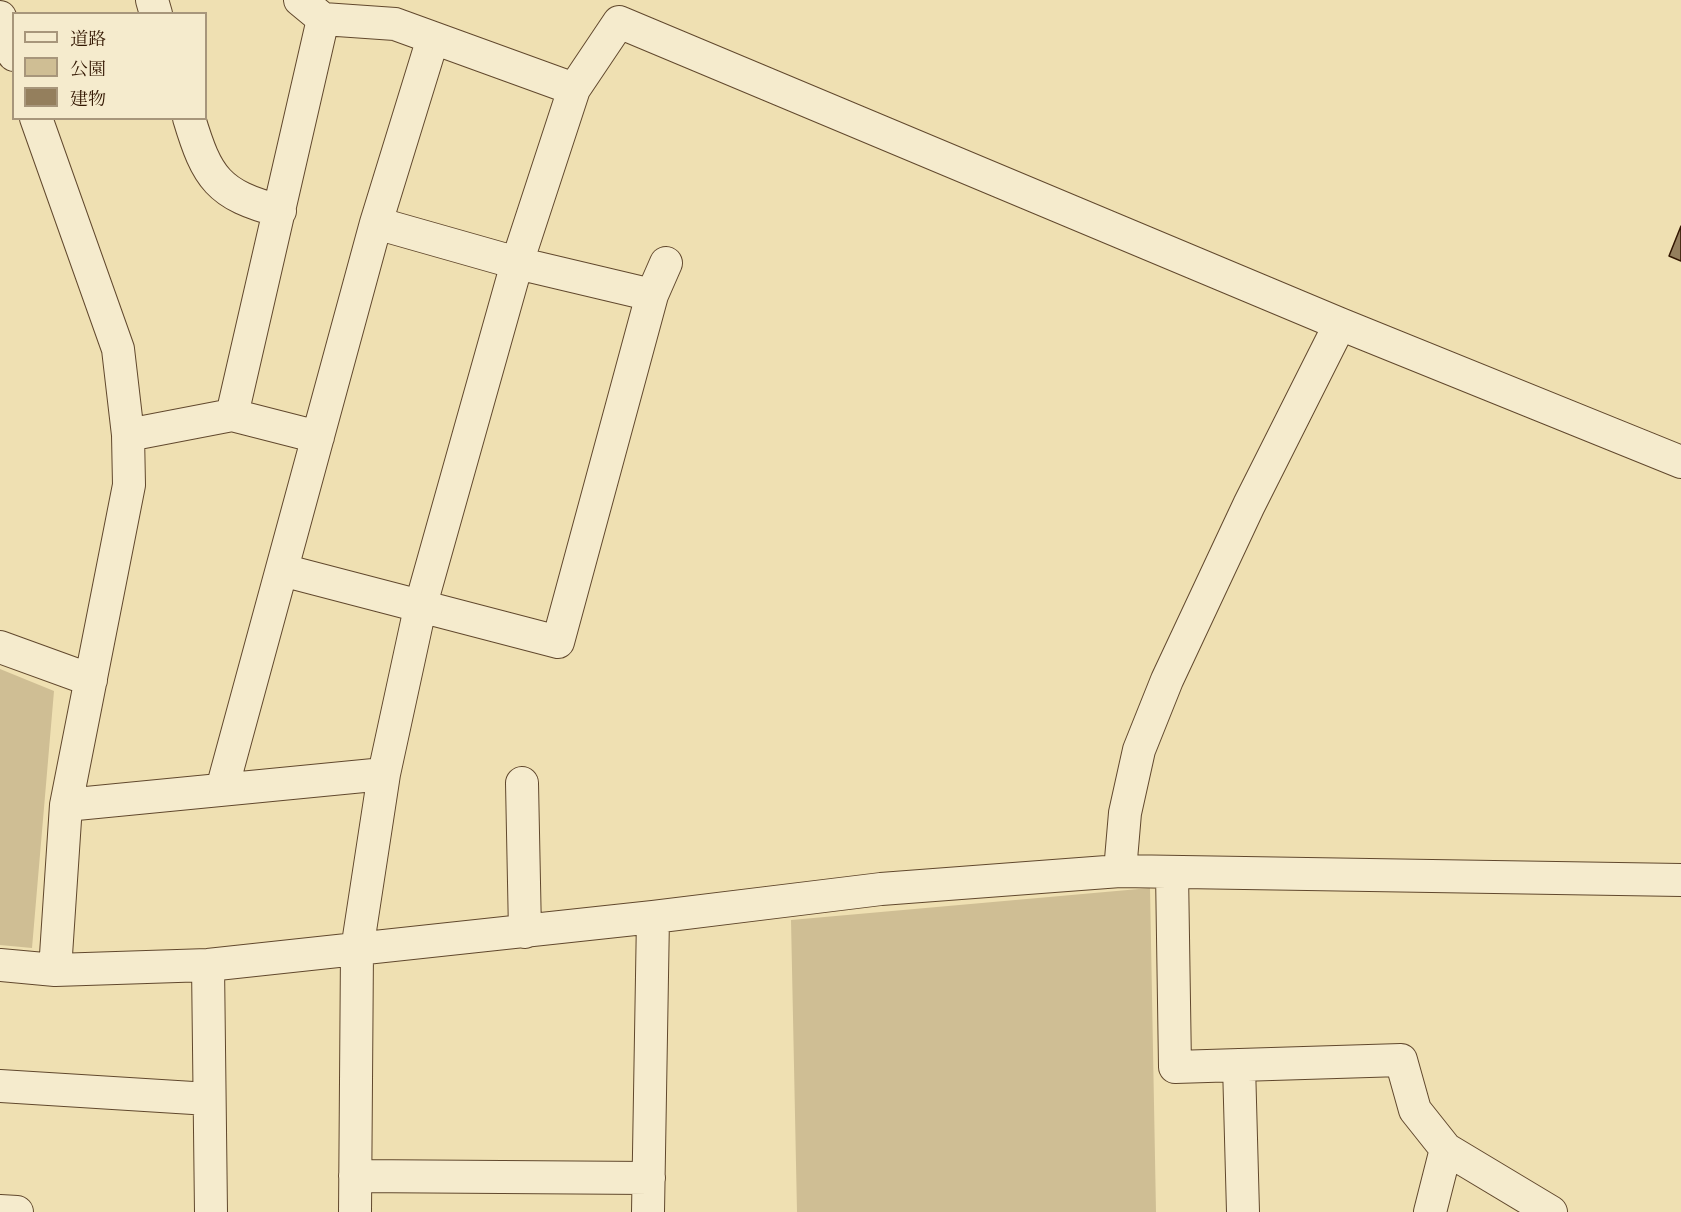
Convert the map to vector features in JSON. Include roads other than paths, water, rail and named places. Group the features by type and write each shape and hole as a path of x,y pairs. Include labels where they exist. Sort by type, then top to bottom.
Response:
{"street":[{"path":"232,415 280,211 311,9 395,24 574,89"},
{"path":"0,17 12,50"},
{"path":"355,1212 357,950 384,774 420,608 517,263 574,89 619,22 1340,324 1681,462"},
{"path":"222,789 376,224 434,38"},
{"path":"37,120 118,349 128,435 129,484 66,805 56,970"},
{"path":"190,120 201,157 217,183 249,203 280,211"},
{"path":"376,224 517,263 652,295"},
{"path":"282,570 420,608 558,642 652,295 666,263"},
{"path":"1120,871 1125,813 1139,750 1163,690 1244,515 1340,324"},
{"path":"128,435 232,415 318,437"},
{"path":"0,647 92,680"},
{"path":"66,805 384,774"},
{"path":"522,783 525,932"},
{"path":"0,965 56,970 208,965 525,932 881,888 1120,871 1681,880"},
{"path":"1172,872 1174,1066 1401,1060 1415,1110 1446,1149 1551,1212"},
{"path":"648,1212 653,917"},
{"path":"208,965 211,1212"},
{"path":"1239,1065 1243,1212"},
{"path":"0,1086 209,1099"},
{"path":"1430,1212 1446,1149"},
{"path":"356,1176 649,1178"},
{"path":"0,1211 17,1212"}]}
